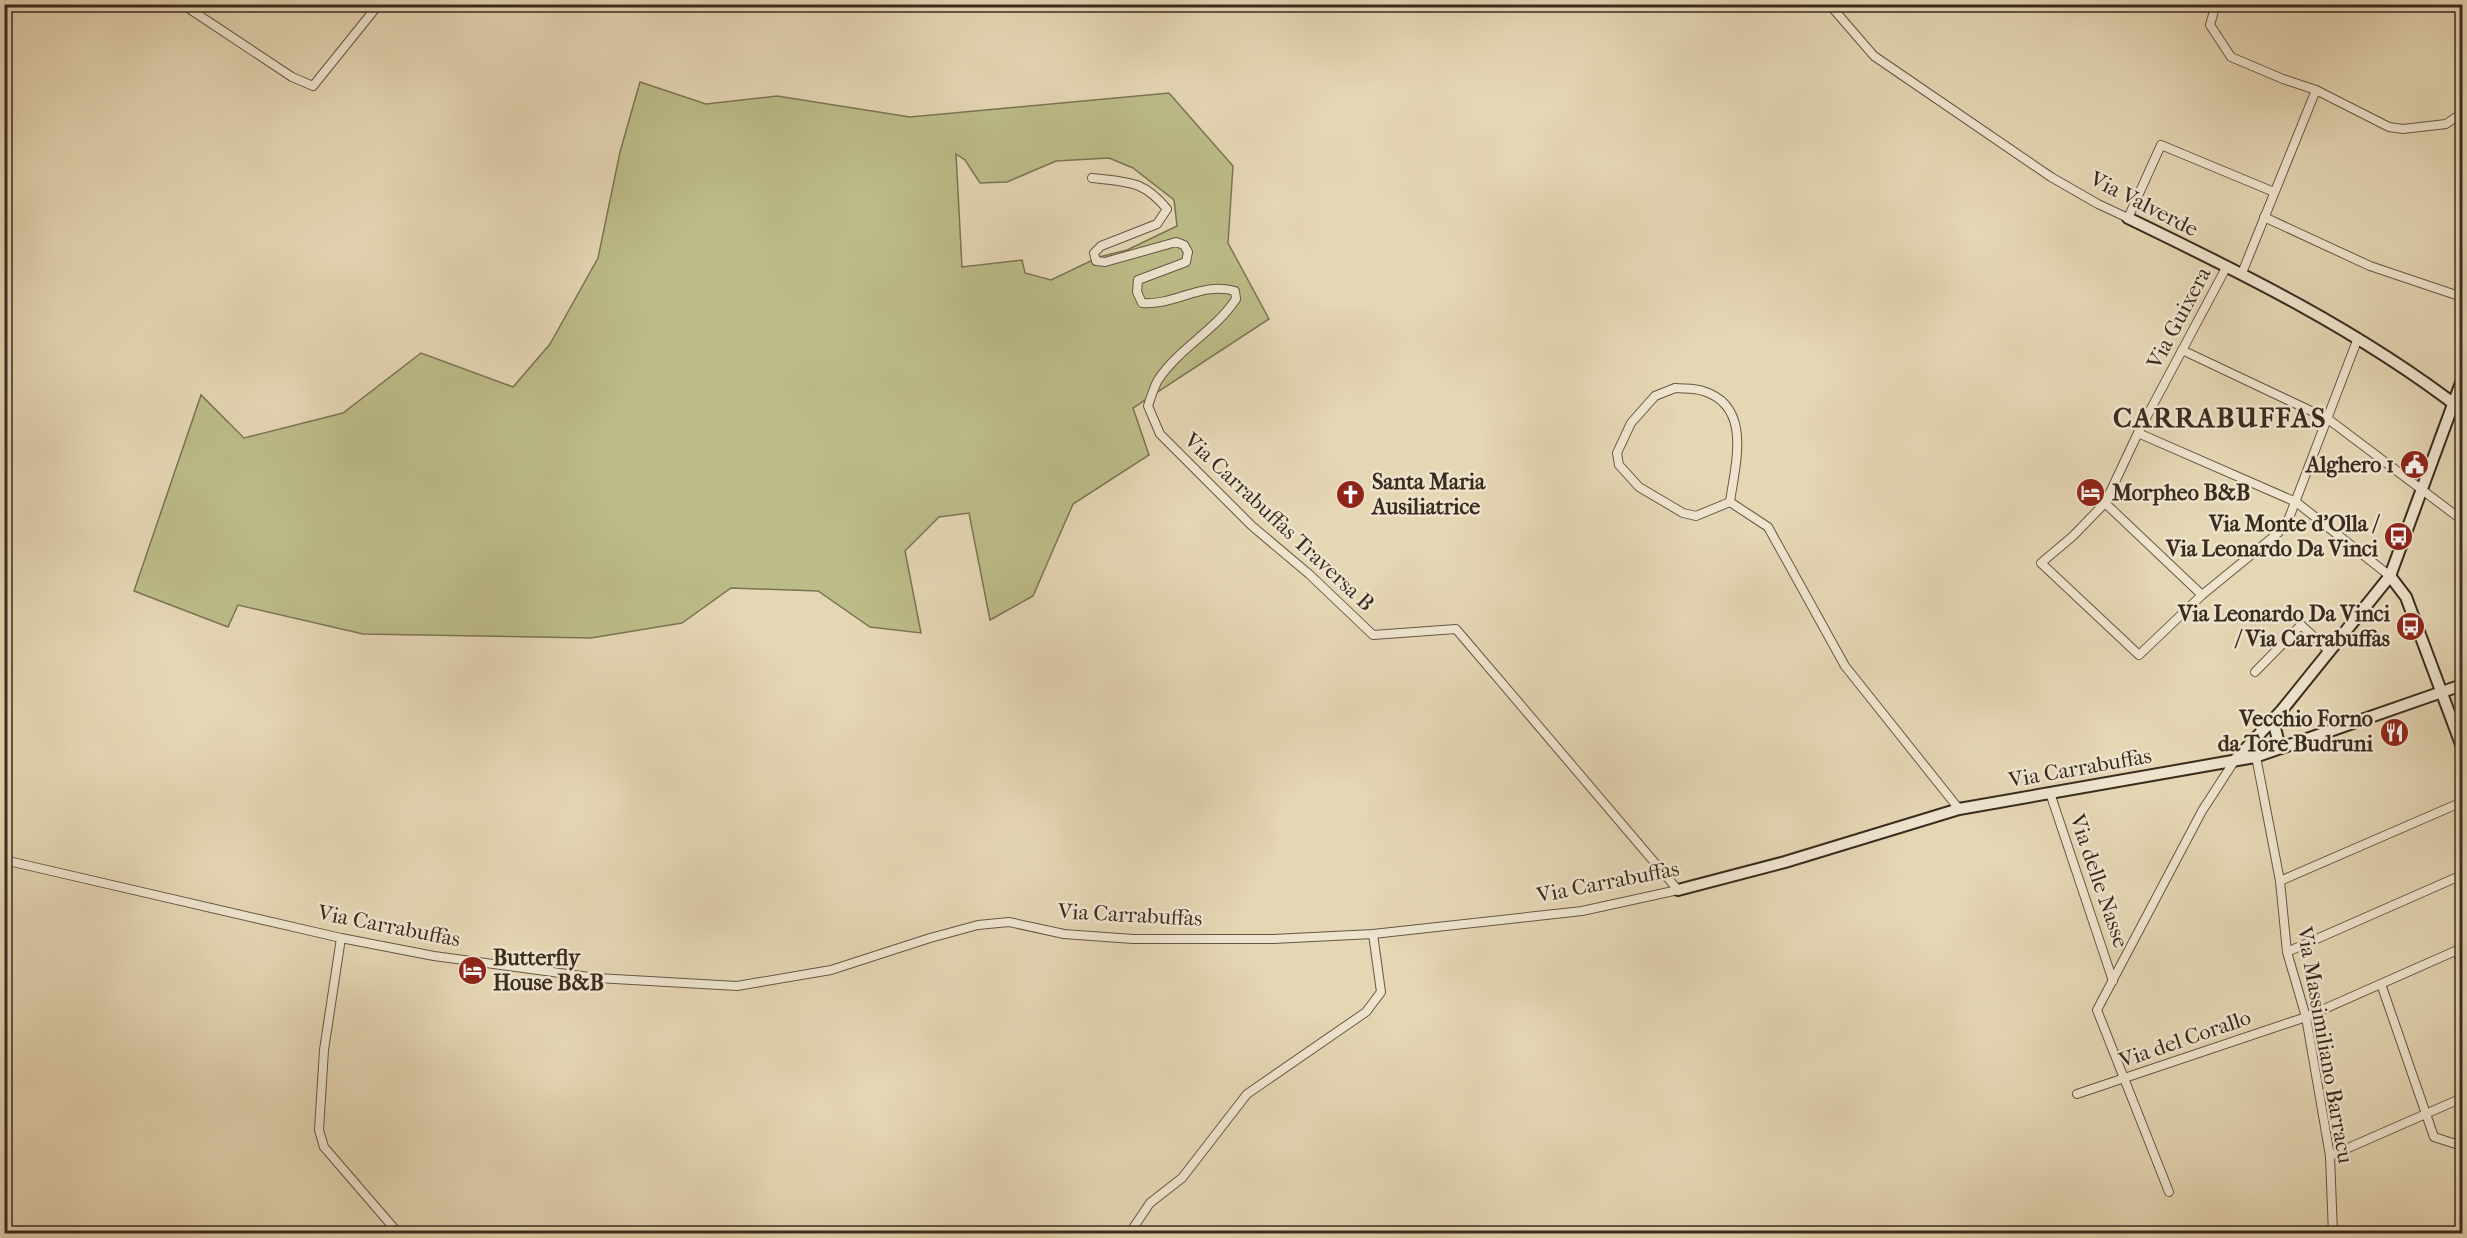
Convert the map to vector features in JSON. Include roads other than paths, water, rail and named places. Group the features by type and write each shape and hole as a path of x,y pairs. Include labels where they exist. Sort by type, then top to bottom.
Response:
{"street":[{"path":"182,4 292,77 313,86 379,4"},
{"name":"Via Valverde","path":"1829,4 1874,56 2051,177 2098,204 2242,273 2358,338 2458,407"},
{"path":"2216,4 2210,25 2231,57 2316,90 2389,127 2403,129 2446,124 2463,113"},
{"path":"2242,273 2316,90"},
{"path":"2127,218 2161,145 2274,192"},
{"name":"Via Carrabuffas Traversa B","path":"1092,178 1132,182 1153,192 1167,209 1157,224 1101,246 1094,253 1096,261 1105,262 1176,242 1184,245 1188,252 1186,262 1138,280 1137,292 1142,303 1154,304 1211,288 1226,288 1235,291 1236,299 1226,315 1170,364 1157,382 1149,406 1160,434 1252,526 1309,574 1373,635 1456,629 1678,890"},
{"path":"2264,217 2370,266 2463,297"},
{"name":"Via Guixera","path":"2202,595 2139,655 2042,563 2073,537 2105,502 2138,433 2227,266"},
{"path":"2105,502 2202,595 2278,533 2289,518 2358,338"},
{"path":"2182,350 2328,419 2463,520"},
{"path":"2169,1192 2097,1010 2202,811 2235,760 2274,720 2390,576 2423,489 2458,407 2463,380"},
{"path":"1675,388 1703,390 1722,400 1732,415 1739,448 1730,502 1696,516 1683,513 1639,487 1619,465 1617,453 1622,440 1631,423 1655,396 1675,388"},
{"path":"2138,433 2295,502 2390,576 2406,597 2463,747"},
{"path":"1730,502 1768,527 1845,666 1959,809"},
{"path":"2255,672 2301,625 2331,652"},
{"path":"2274,720 2280,748 2463,686"},
{"name":"Via Massimiliano Barracu","path":"2253,741 2280,881 2287,952 2306,1017 2330,1156 2333,1233"},
{"name":"Via Carrabuffas","path":"4,860 341,938 458,960 555,974 737,986 831,970 978,925 1009,922 1064,933 1133,939 1273,939 1373,934 1582,911 1678,890 1785,862 1959,809 2255,757 2280,748"},
{"name":"Via delle Nasse","path":"2050,793 2114,981"},
{"path":"2280,881 2463,802"},
{"path":"2287,952 2463,875"},
{"path":"1129,1233 1150,1203 1182,1178 1247,1094 1366,1012 1382,992 1373,934"},
{"path":"341,938 324,1050 319,1130 324,1147 399,1233"},
{"path":"2460,950 2463,966"},
{"name":"Via del Corallo","path":"2077,1095 2306,1017 2460,950"},
{"path":"2381,984 2434,1137 2463,1146"},
{"path":"2330,1156 2463,1098"}],"place":[{"name":"Alghero 1","path":"2415,465"},
{"name":"Morpheo B&B","path":"2091,493"},
{"name":"Santa Maria Ausiliatrice","path":"1351,495"},
{"name":"Via Monte d'Olla / Via Leonardo Da Vinci","path":"2399,537"},
{"name":"Via Leonardo Da Vinci / Via Carrabuffas","path":"2411,627"},
{"name":"Vecchio Forno da Tore Budruni","path":"2394,732"},
{"name":"Butterfly House B&B","path":"472,971"}],"district":[{"name":"CARRABUFFAS","path":"2220,417"}]}
